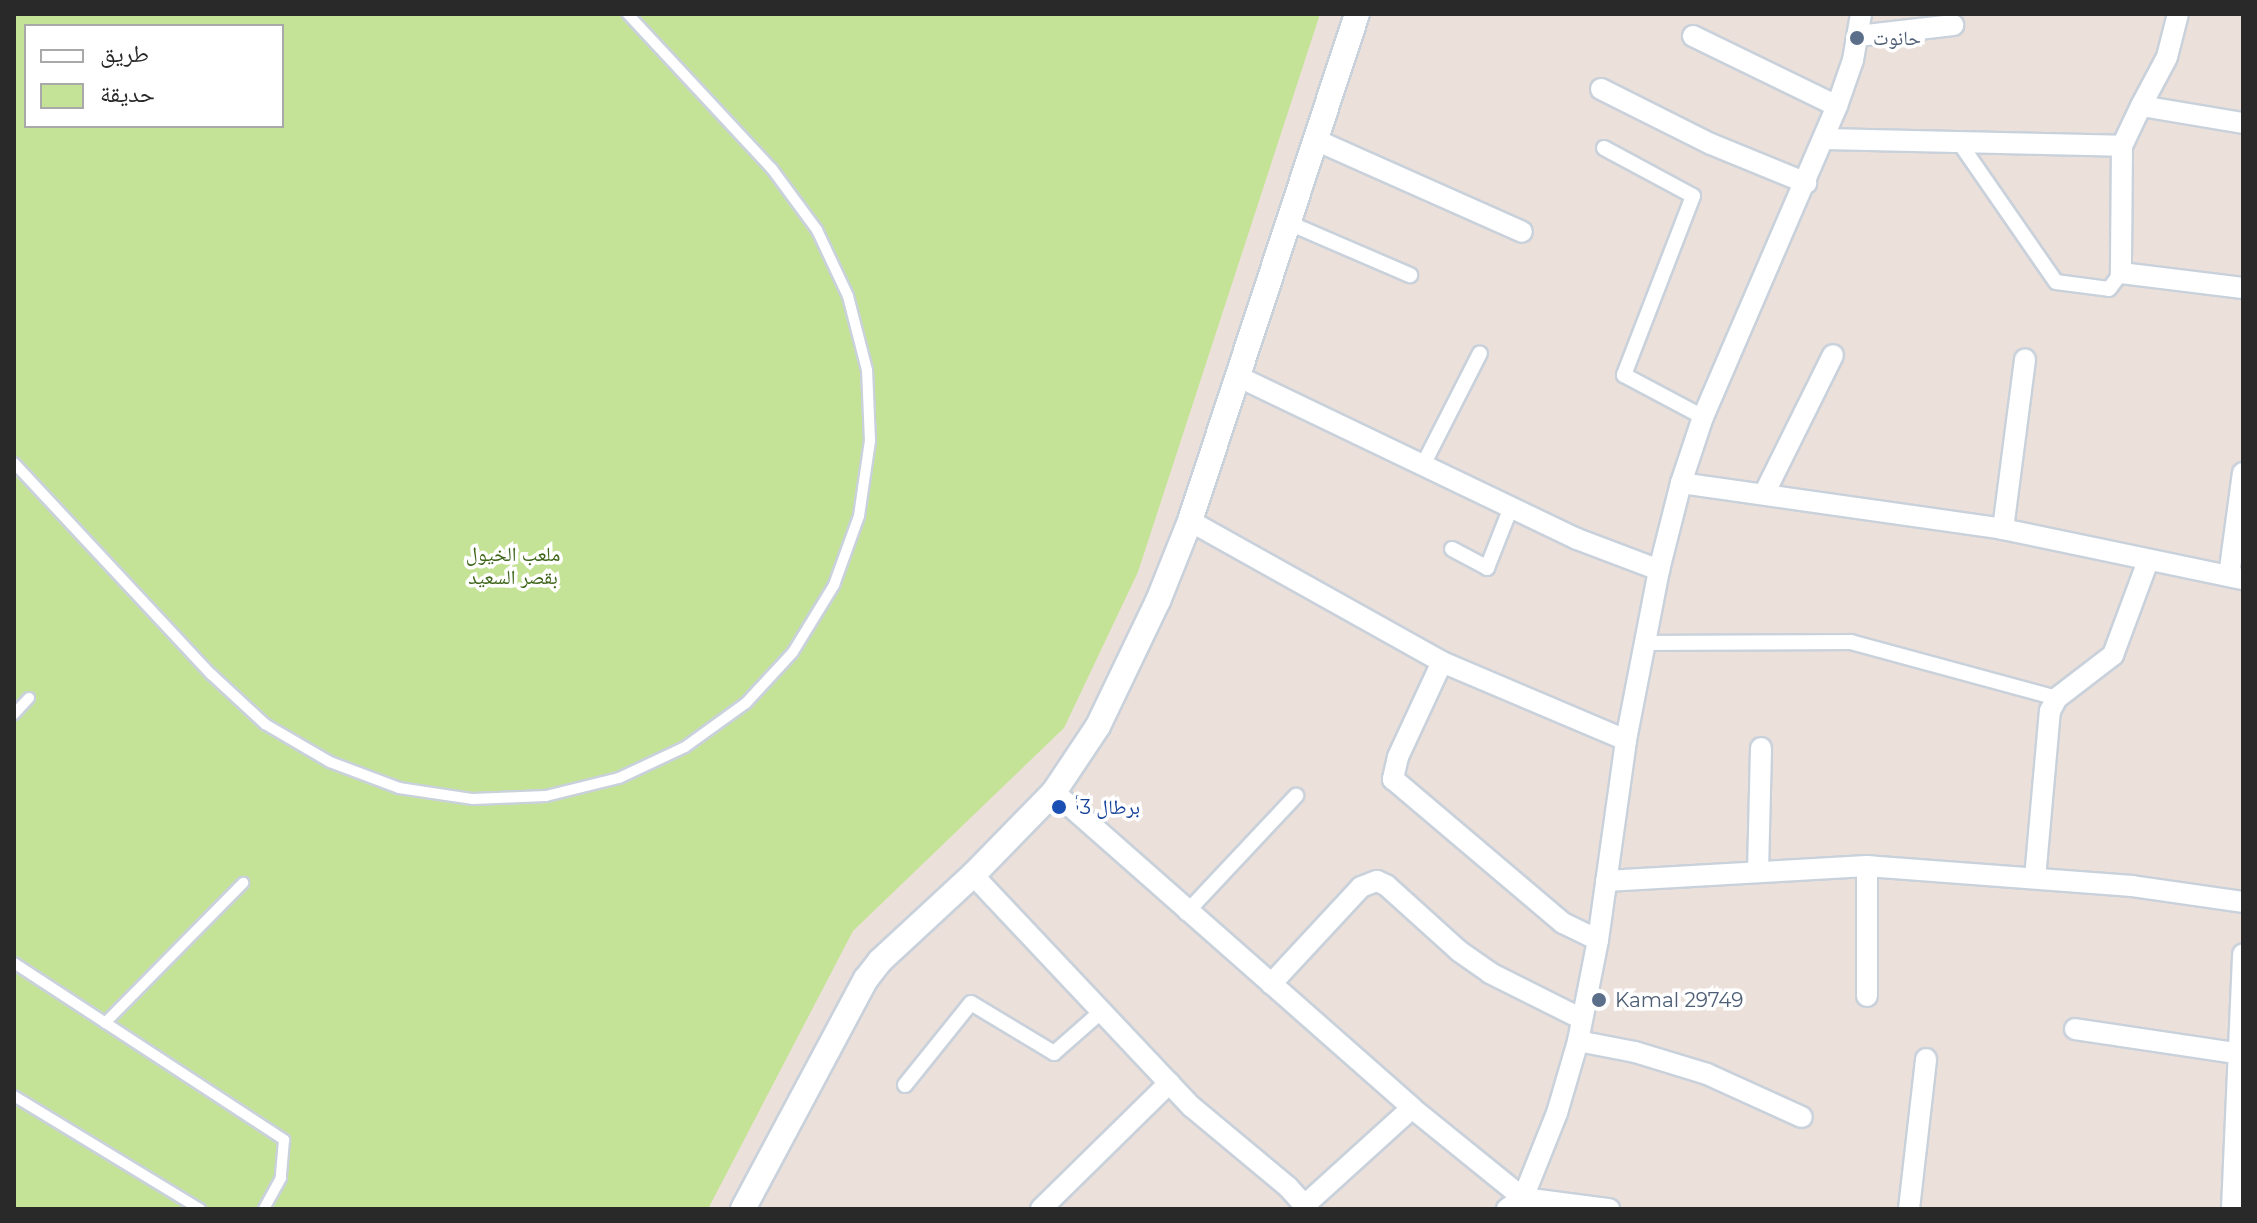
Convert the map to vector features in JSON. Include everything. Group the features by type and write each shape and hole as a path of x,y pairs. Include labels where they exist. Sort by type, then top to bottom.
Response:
{"street":[{"path":"743,1209 866,979 1054,792 1098,726 1151,615 1190,521 1318,141 1357,14"},
{"path":"1515,1203 1557,1113 1578,1041 1598,940 1626,740 1659,570 1681,483 1703,417 1837,106 1858,36 1861,14"},
{"path":"1959,142 2056,282 2109,289 2121,273 2122,146 2167,57 2178,14"},
{"path":"1858,36 1953,25"},
{"path":"1693,36 1837,106"},
{"path":"1601,89 1711,144 1806,183"},
{"path":"2141,106 2243,123"},
{"path":"1824,139 2122,146"},
{"path":"1318,141 1522,232"},
{"path":"1604,148 1693,196 1624,375 1703,417"},
{"path":"1289,223 1410,275"},
{"path":"2121,273 2243,288"},
{"path":"1424,463 1480,353"},
{"path":"1764,494 1833,355"},
{"path":"2003,529 2025,359"},
{"path":"1237,376 1577,539 1659,570"},
{"path":"1681,483 2003,529 2236,578 2243,473"},
{"path":"1452,549 1487,568 1511,507"},
{"path":"1190,521 1442,662 1626,740"},
{"path":"2035,878 2050,711 2057,698 2113,655 2148,561"},
{"path":"1645,643 1851,642 2057,698"},
{"path":"1442,662 1398,757 1393,779 1563,923 1598,940"},
{"path":"1758,872 1761,748"},
{"path":"1054,792 1186,913 1412,1108 1515,1203 1609,1209"},
{"path":"1186,913 1296,796"},
{"path":"1606,881 1867,866 2132,886 2243,902"},
{"path":"1867,866 1867,996"},
{"path":"973,875 1192,1107 1277,1177 1306,1207 1412,1108"},
{"path":"1271,984 1361,887 1377,881 1386,885 1459,951 1490,973 1582,1019"},
{"path":"2232,1209 2236,1053 2243,954"},
{"path":"905,1085 971,1003 1054,1053 1102,1011"},
{"path":"2075,1029 2236,1053"},
{"path":"1578,1041 1635,1052 1707,1074 1802,1117"},
{"path":"1909,1209 1926,1059"},
{"path":"1041,1209 1169,1083"}],"lane":[{"path":"14,463 211,674 265,724 330,762 399,788 488,798 546,796 619,778 685,747 746,703 793,652 834,585 859,516 870,441 867,370 848,296 817,230 772,169 628,14"},
{"path":"14,714 29,698"},
{"path":"105,1023 243,883"},
{"path":"14,963 284,1140 281,1178 264,1209"},
{"path":"14,1096 200,1209"}],"green space":[{"name":"ملعب الخيول بقصر السعيد","path":"14,14 1320,14 1138,572 1064,728 853,931 708,1209 14,1209"}],"place":[{"name":"حانوت","path":"1857,38"},
{"name":"برطال 3أ","path":"1059,807"},
{"name":"Kamal 29749","path":"1599,1000"}]}
